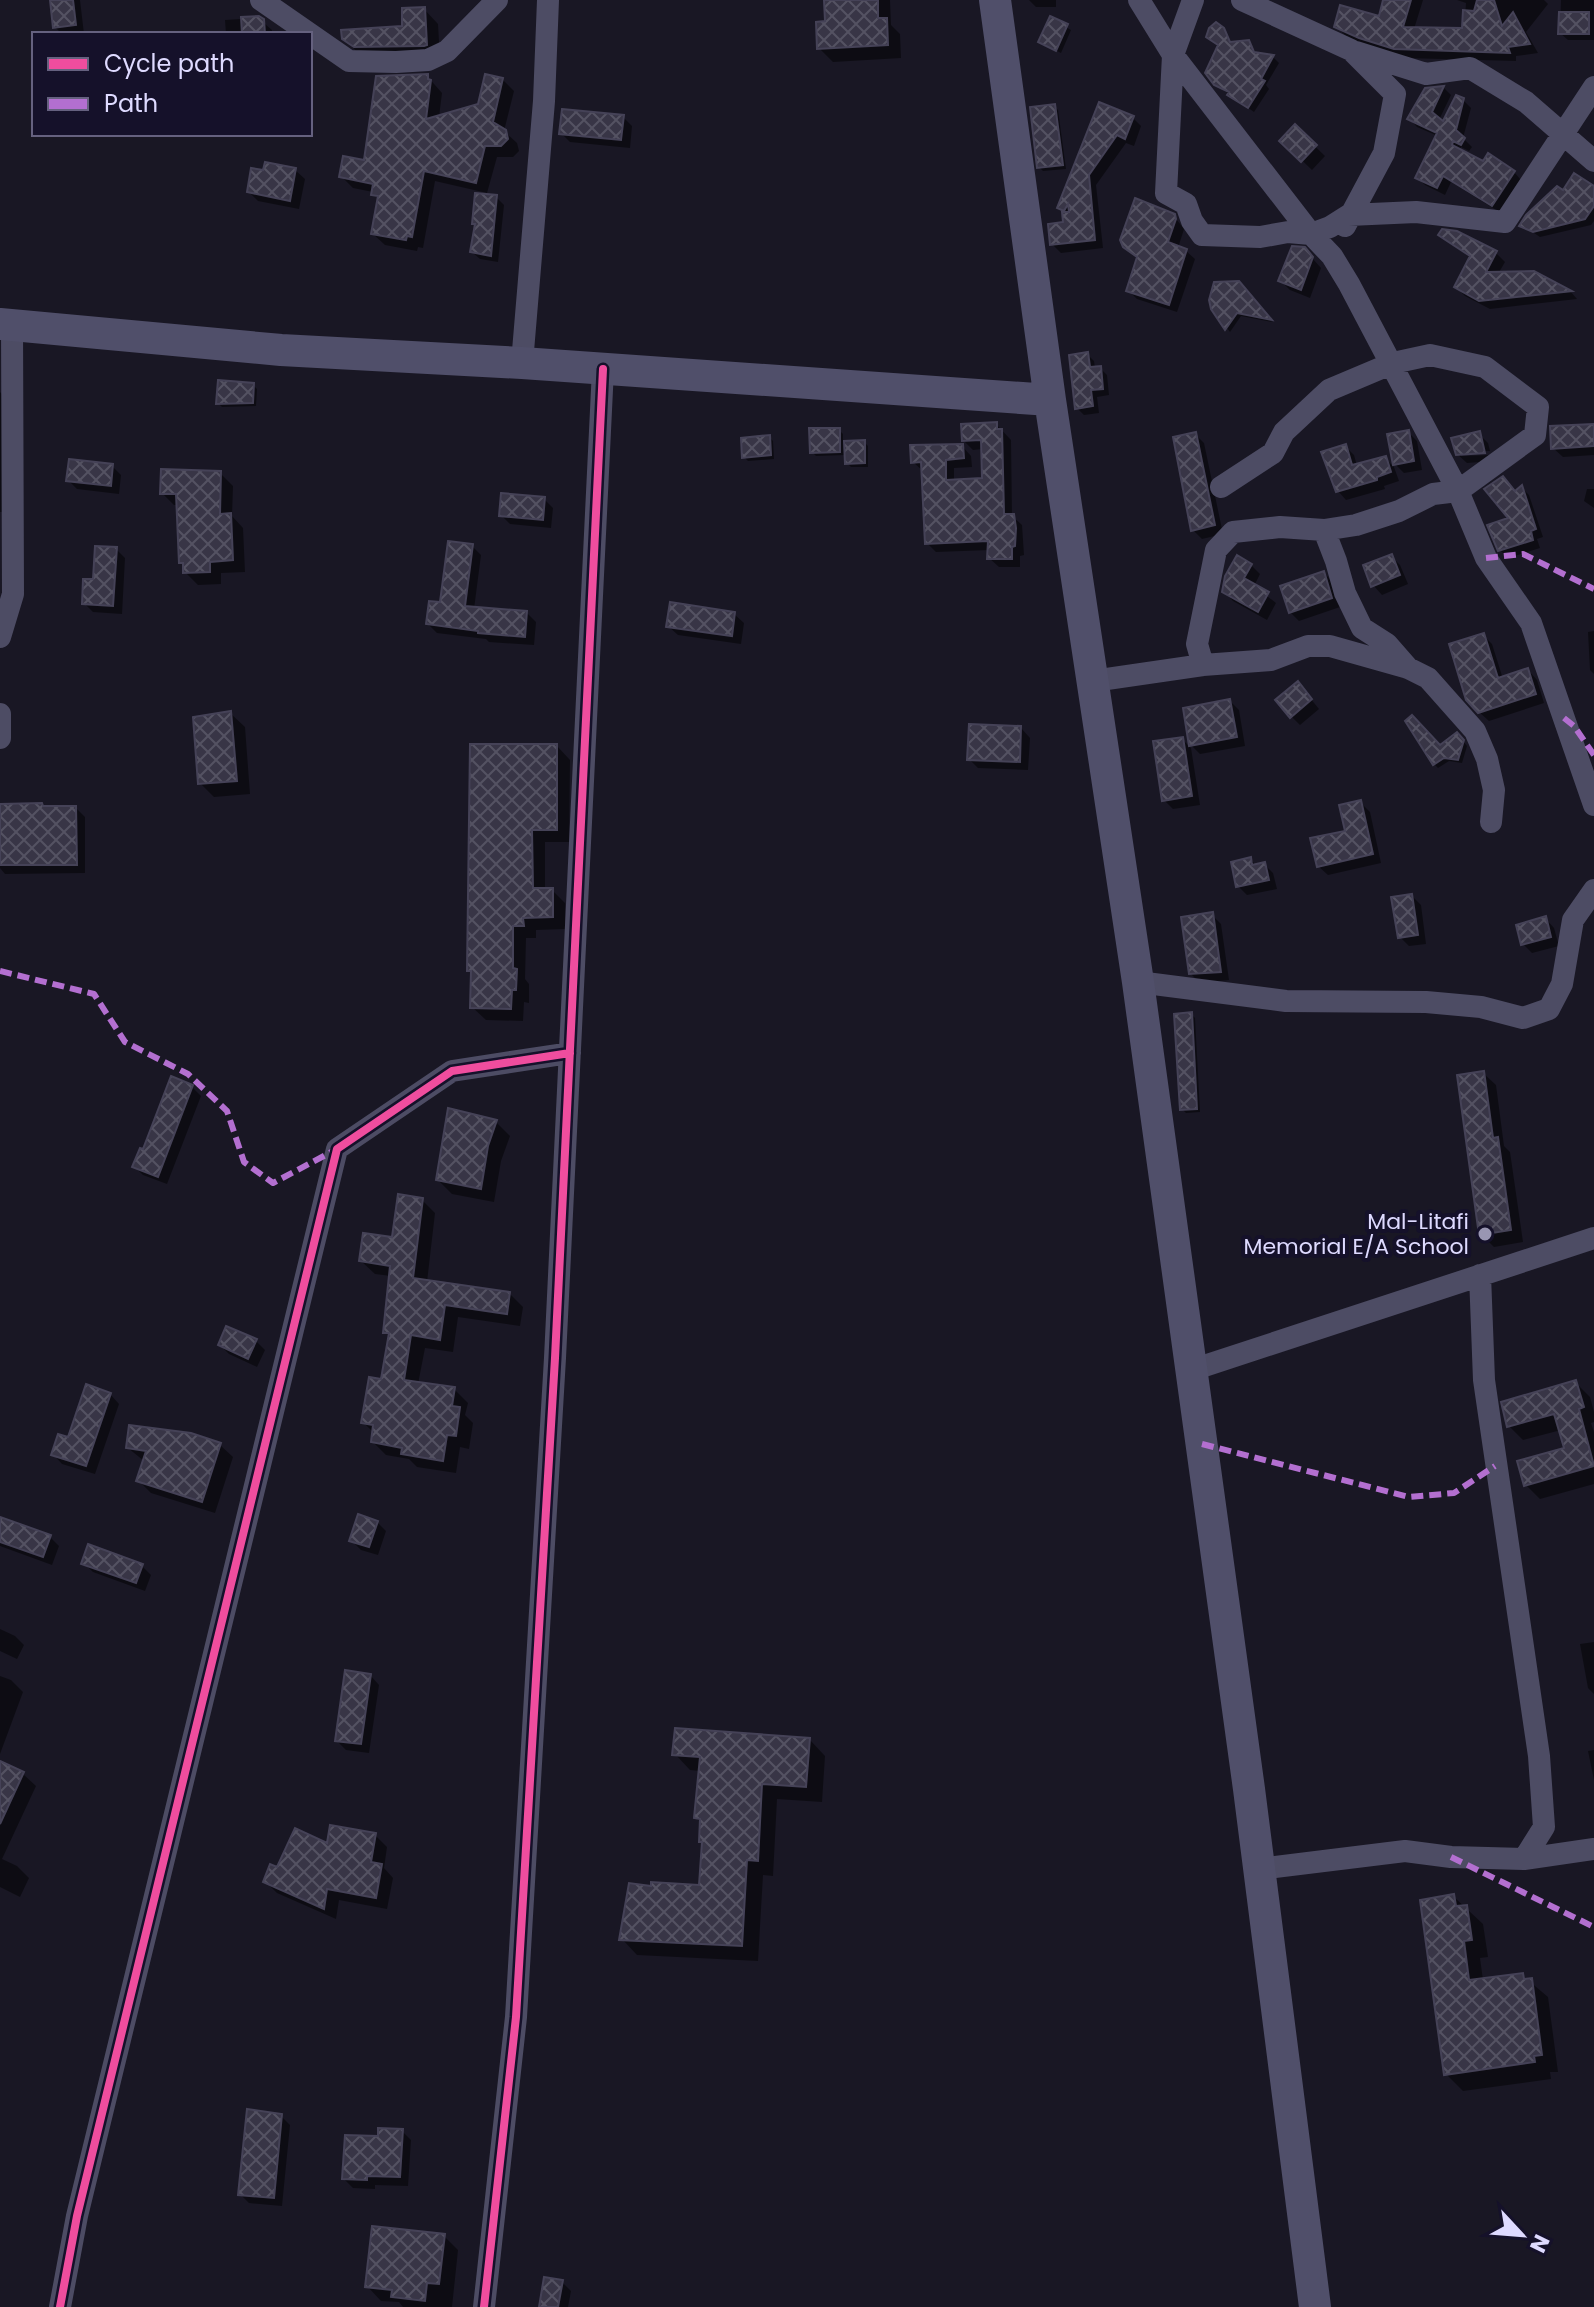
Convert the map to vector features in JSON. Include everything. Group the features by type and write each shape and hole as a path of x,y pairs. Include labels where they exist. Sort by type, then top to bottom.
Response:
{"main road":[{"path":"995,0 1050,400 1138,982 1192,1370 1315,2307"},
{"path":"6,324 281,350 522,363 1050,400"}],"street":[{"path":"261,0 307,32"},
{"path":"312,35 349,61 428,60 447,51 497,0"},
{"path":"522,363 544,101 548,0"},
{"path":"1139,0 1173,55 1311,234 1332,256 1393,363 1458,491 1486,558 1531,623 1594,805"},
{"path":"1193,0 1173,55 1166,193 1186,204 1192,221 1202,235 1260,237 1288,232 1311,234 1349,215 1416,212 1505,222 1594,87"},
{"path":"1242,0 1351,50 1426,74 1470,68 1526,102 1594,161"},
{"path":"1332,256 1349,215 1384,153 1395,94 1351,50"},
{"path":"0,634 13,594 6,324"},
{"path":"1203,665 1197,644 1216,550 1233,532 1280,527 1324,530 1356,525 1399,511 1433,494 1458,491 1535,435 1538,407 1485,367 1430,355 1393,363 1329,390 1284,432 1273,453 1221,487"},
{"path":"484,2307 516,2017 554,1373 603,369"},
{"path":"1324,530 1345,593 1362,628 1387,644 1408,668"},
{"path":"1093,681 1203,665 1271,660 1308,646 1330,646 1408,668 1428,678 1475,731 1487,759 1494,790 1491,822"},
{"path":"0,714 0,738"},
{"path":"1138,982 1286,1001 1426,1002 1481,1007 1523,1018 1549,1009 1562,984 1573,920 1594,890"},
{"path":"60,2307 77,2216 337,1149 452,1071 570,1053"},
{"path":"1192,1370 1594,1238"},
{"path":"1480,1275 1484,1380 1539,1756 1544,1827 1524,1859"},
{"path":"1259,1869 1405,1851 1451,1857 1524,1859 1594,1849"}],"building":[{"path":"50,0 73,0 76,25 53,28"},
{"path":"824,0 878,0 878,18 887,18 888,45 817,49 816,22 825,21"},
{"path":"1383,0 1411,0 1403,27 1462,28 1463,10 1474,11 1477,0 1494,0 1502,26 1513,12 1530,44 1508,47 1510,53 1394,49 1334,27 1340,5 1379,16"},
{"path":"425,7 427,45 354,47 342,39 341,30 402,26 402,8"},
{"path":"1559,12 1589,12 1589,34 1558,34"},
{"path":"259,16 264,19 265,32 242,32 241,17"},
{"path":"1050,16 1068,24 1056,51 1038,42"},
{"path":"1216,22 1224,28 1230,42 1249,40 1254,52 1274,55 1261,79 1265,81 1248,108 1227,95 1229,92 1214,85 1205,73 1218,45 1206,37 1209,28"},
{"path":"428,74 431,80 426,119 478,104 485,74 503,78 493,122 506,130 508,139 501,146 485,146 476,183 424,171 412,237 407,236 406,240 371,234 378,196 371,195 373,184 339,177 343,156 364,160 376,76"},
{"path":"1444,86 1432,112 1443,121 1456,95 1464,98 1456,130 1465,138 1461,145 1453,141 1452,145 1483,161 1488,153 1515,171 1492,206 1443,176 1437,188 1415,178 1437,133 1407,119 1425,88"},
{"path":"1099,102 1134,116 1125,139 1117,135 1089,175 1095,240 1050,245 1048,224 1063,222 1062,212 1069,212 1068,204 1064,211 1057,208"},
{"path":"1055,104 1063,165 1037,168 1030,107"},
{"path":"562,109 624,115 621,140 559,134"},
{"path":"1295,124 1317,145 1301,162 1279,141"},
{"path":"265,162 296,168 290,201 247,192 251,168 263,170"},
{"path":"1574,173 1594,186 1594,206 1585,219 1533,232 1519,226 1526,215 1557,186 1563,190"},
{"path":"475,193 497,195 491,256 470,252 475,224 472,224"},
{"path":"1135,198 1175,214 1168,242 1187,249 1169,305 1126,291 1137,257 1123,247 1120,240"},
{"path":"1442,229 1457,231 1497,251 1486,272 1534,271 1572,291 1479,301 1454,287 1470,256 1438,235"},
{"path":"1292,246 1305,247 1313,257 1301,290 1278,281"},
{"path":"1239,281 1272,320 1237,313 1225,330 1211,309 1209,300 1214,282"},
{"path":"1088,352 1090,367 1101,366 1103,389 1091,390 1093,406 1075,409 1069,355"},
{"path":"218,380 254,383 253,403 216,404"},
{"path":"997,422 997,429 1002,429 1004,514 1014,514 1016,528 1012,559 987,559 988,541 925,544 921,462 911,463 910,445 963,444 964,458 946,460 946,480 982,478 981,440 962,441 961,424"},
{"path":"1594,424 1594,446 1551,449 1550,426"},
{"path":"809,428 840,428 840,452 810,453"},
{"path":"1409,430 1414,461 1393,465 1387,434"},
{"path":"1480,431 1485,453 1456,455 1451,438"},
{"path":"1196,432 1215,525 1191,531 1173,437"},
{"path":"770,435 771,455 742,458 741,438"},
{"path":"865,440 865,463 845,464 844,441"},
{"path":"1346,444 1352,465 1386,456 1391,472 1377,477 1377,480 1336,492 1321,452"},
{"path":"69,459 113,464 111,486 66,481"},
{"path":"161,469 221,471 220,514 231,513 233,560 210,562 210,572 183,573 183,563 179,563 176,494 160,494"},
{"path":"1503,476 1515,491 1522,485 1536,529 1531,531 1533,540 1498,551 1487,525 1508,518 1484,489"},
{"path":"501,493 545,497 543,520 499,516"},
{"path":"448,541 473,544 465,606 527,611 525,637 426,624 429,601 440,602"},
{"path":"95,546 117,547 113,606 82,604 83,579 93,579"},
{"path":"1392,554 1400,575 1371,587 1363,565"},
{"path":"1237,555 1252,564 1244,578 1269,592 1258,612 1222,592 1225,576"},
{"path":"1324,571 1332,598 1289,613 1280,586"},
{"path":"670,602 735,612 732,636 666,627"},
{"path":"1484,633 1498,678 1528,668 1536,694 1478,713 1466,700 1449,644"},
{"path":"1298,681 1312,699 1290,718 1275,700"},
{"path":"1230,699 1237,737 1189,746 1183,708"},
{"path":"231,711 237,781 198,784 193,717"},
{"path":"1412,715 1440,745 1457,732 1464,740 1458,760 1444,758 1433,765 1405,721"},
{"path":"969,724 1021,726 1020,762 967,760"},
{"path":"1183,737 1192,796 1162,801 1153,741"},
{"path":"470,744 557,744 557,830 532,830 533,888 553,888 553,917 523,918 524,926 513,926 513,968 517,969 511,1009 470,1008 471,971 467,971"},
{"path":"1361,800 1373,854 1317,867 1310,838 1345,831 1339,805"},
{"path":"42,803 43,806 76,806 77,865 0,865 0,804"},
{"path":"1251,857 1252,865 1265,862 1269,880 1236,887 1231,862"},
{"path":"1412,894 1418,935 1398,938 1391,897"},
{"path":"1213,912 1221,972 1189,974 1181,917"},
{"path":"1546,916 1551,937 1521,945 1516,925"},
{"path":"1192,1012 1197,1109 1180,1110 1174,1014"},
{"path":"1484,1071 1493,1138 1498,1137 1511,1230 1479,1235 1457,1075"},
{"path":"171,1076 193,1085 158,1177 132,1167 140,1148 143,1149"},
{"path":"448,1108 497,1120 488,1146 481,1189 436,1180"},
{"path":"398,1194 423,1198 413,1278 510,1292 507,1314 445,1305 440,1340 411,1335 404,1380 455,1387 452,1406 460,1407 456,1436 447,1435 443,1461 401,1454 402,1448 371,1442 373,1425 361,1423 369,1377 381,1379 389,1333 383,1333 390,1266 359,1261 363,1233 392,1237"},
{"path":"226,1326 257,1339 248,1359 218,1345"},
{"path":"1576,1380 1584,1407 1579,1409 1594,1466 1524,1486 1517,1461 1564,1448 1554,1414 1507,1427 1501,1402"},
{"path":"86,1384 111,1393 86,1466 51,1455 58,1434 68,1437"},
{"path":"129,1425 191,1433 221,1443 202,1502 136,1481 146,1451 126,1448"},
{"path":"358,1514 378,1521 369,1547 349,1541"},
{"path":"0,1517 51,1535 43,1557 0,1542"},
{"path":"88,1544 143,1564 136,1583 81,1564"},
{"path":"345,1670 371,1674 361,1744 335,1741"},
{"path":"675,1728 810,1738 806,1787 762,1784 758,1861 747,1860 742,1946 619,1940 629,1883 699,1885 702,1842 699,1842 700,1819 694,1818 700,1757 672,1755"},
{"path":"0,1761 24,1772 0,1824"},
{"path":"330,1825 376,1833 371,1862 382,1864 376,1898 327,1889 324,1909 263,1882 270,1864 277,1867 295,1828 327,1843"},
{"path":"1454,1894 1456,1906 1467,1905 1472,1940 1464,1941 1469,1980 1523,1973 1524,1979 1532,1978 1542,2055 1534,2056 1535,2062 1444,2075 1420,1900"},
{"path":"247,2109 282,2114 274,2198 238,2195"},
{"path":"378,2128 403,2129 400,2177 342,2179 345,2135 378,2136"},
{"path":"372,2226 445,2234 439,2284 427,2283 425,2301 391,2297 392,2290 365,2287"},
{"path":"544,2277 563,2280 558,2307 539,2307"}],"marked path":[{"path":"1486,558 1523,554 1594,589"},
{"path":"1564,718 1574,726 1594,755"},
{"path":"0,971 94,994 125,1042 188,1074 227,1111 244,1162 273,1183 337,1149"},
{"path":"1202,1444 1409,1497 1454,1493 1495,1466"},
{"path":"1451,1857 1594,1927"}],"cycle path":[{"path":"484,2307 516,2017 555,1358 603,369"},
{"path":"60,2307 77,2216 337,1149 452,1071 570,1053"}],"place":[{"name":"Mal-Litafi Memorial E/A School","path":"1485,1234"}]}
